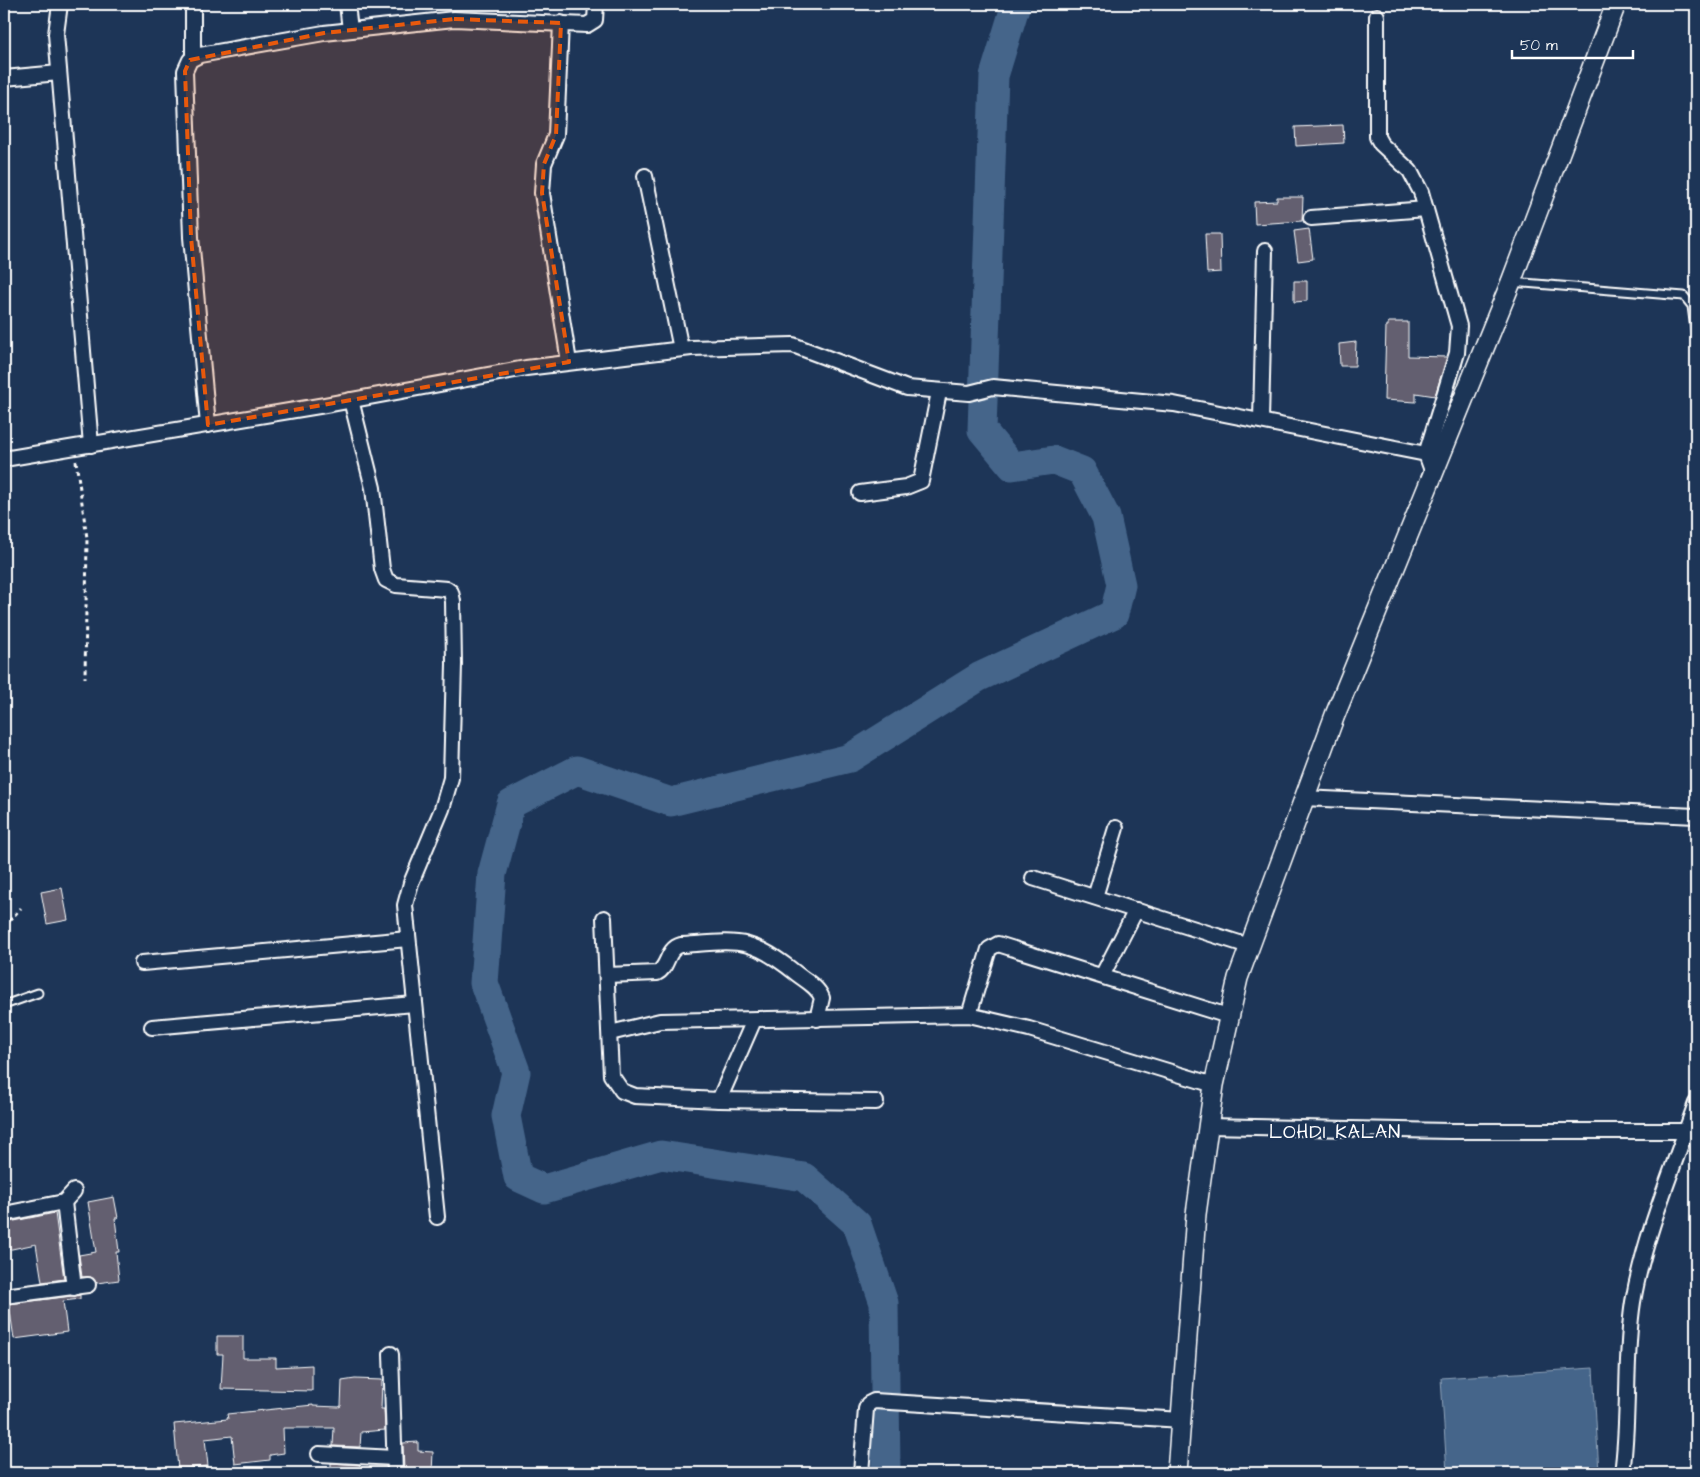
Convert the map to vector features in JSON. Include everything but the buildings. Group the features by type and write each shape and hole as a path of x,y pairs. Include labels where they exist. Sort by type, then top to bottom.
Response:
{"street":[{"path":"60,4 56,34 91,445"},
{"path":"193,4 193,58"},
{"path":"347,4 350,30"},
{"path":"208,425 191,237 185,65 193,58 350,30 469,18 590,24 595,20 596,4"},
{"path":"1178,1473 1196,1214 1214,1084 1228,1016 1250,946 1303,798 1511,282 1616,4"},
{"path":"1377,16 1377,137 1381,144 1410,171 1421,192 1454,304 1460,337 1426,454 1434,476"},
{"path":"561,23 556,135 544,164 542,193 569,362"},
{"path":"4,78 59,73"},
{"path":"645,176 681,349"},
{"path":"1311,218 1426,210"},
{"path":"1261,420 1265,251"},
{"path":"4,459 208,425 526,368 681,349 768,344 793,345 907,388 969,393 993,386 1174,404 1426,454"},
{"path":"860,493 906,487 922,481 938,392"},
{"path":"351,400 372,488 382,569 386,580 396,585 447,590 451,592 453,600 454,692 450,778 442,809 405,905 436,1217"},
{"path":"1303,798 1696,816"},
{"path":"1095,897 1116,828"},
{"path":"1033,878 1250,946"},
{"path":"1102,976 1136,910"},
{"path":"604,918 611,1075 622,1091 635,1096 719,1100 876,1102"},
{"path":"142,963 408,939"},
{"path":"607,975 657,973 663,969 672,949 681,944 743,942 776,956 817,989 822,998 817,1019"},
{"path":"969,1015 989,949 995,944 1228,1016"},
{"path":"152,1027 414,1004"},
{"path":"610,1033 660,1021 969,1015 1029,1029 1214,1084"},
{"path":"719,1100 754,1020"},
{"path":"1622,1473 1626,1446 1633,1302 1664,1193 1696,1103"},
{"path":"1208,1126 1449,1131 1686,1132"},
{"path":"4,1214 64,1202 74,1191"},
{"path":"4,1296 81,1286 64,1202"},
{"path":"391,1354 395,1473"},
{"path":"860,1473 866,1409 870,1402 905,1402 1182,1420"},
{"path":"319,1454 394,1458"}],"lane":[{"path":"1511,282 1684,296 1692,306 1696,336"},
{"path":"4,1005 38,993"}],"path":[{"path":"74,448 81,508 87,538 86,678"},
{"path":"4,927 21,908"}],"highlighted area":[{"path":"454,19 561,23 556,135 544,164 542,193 569,362 208,425 191,237 185,71 190,60 324,33"}],"water":[{"path":"1593,1368 1599,1473 1447,1473 1441,1378"}],"waterway":[{"path":"886,1473 884,1303 857,1224 804,1177 661,1155 544,1189 518,1177 506,1116 516,1072 484,983 492,874 511,804 577,770 671,802 850,758 979,677 1114,614 1121,585 1106,517 1082,471 1054,460 1012,466 982,430 994,76 1016,4"}],"district":[{"name":"LOHDI KALAN","path":"1335,1132"}]}
